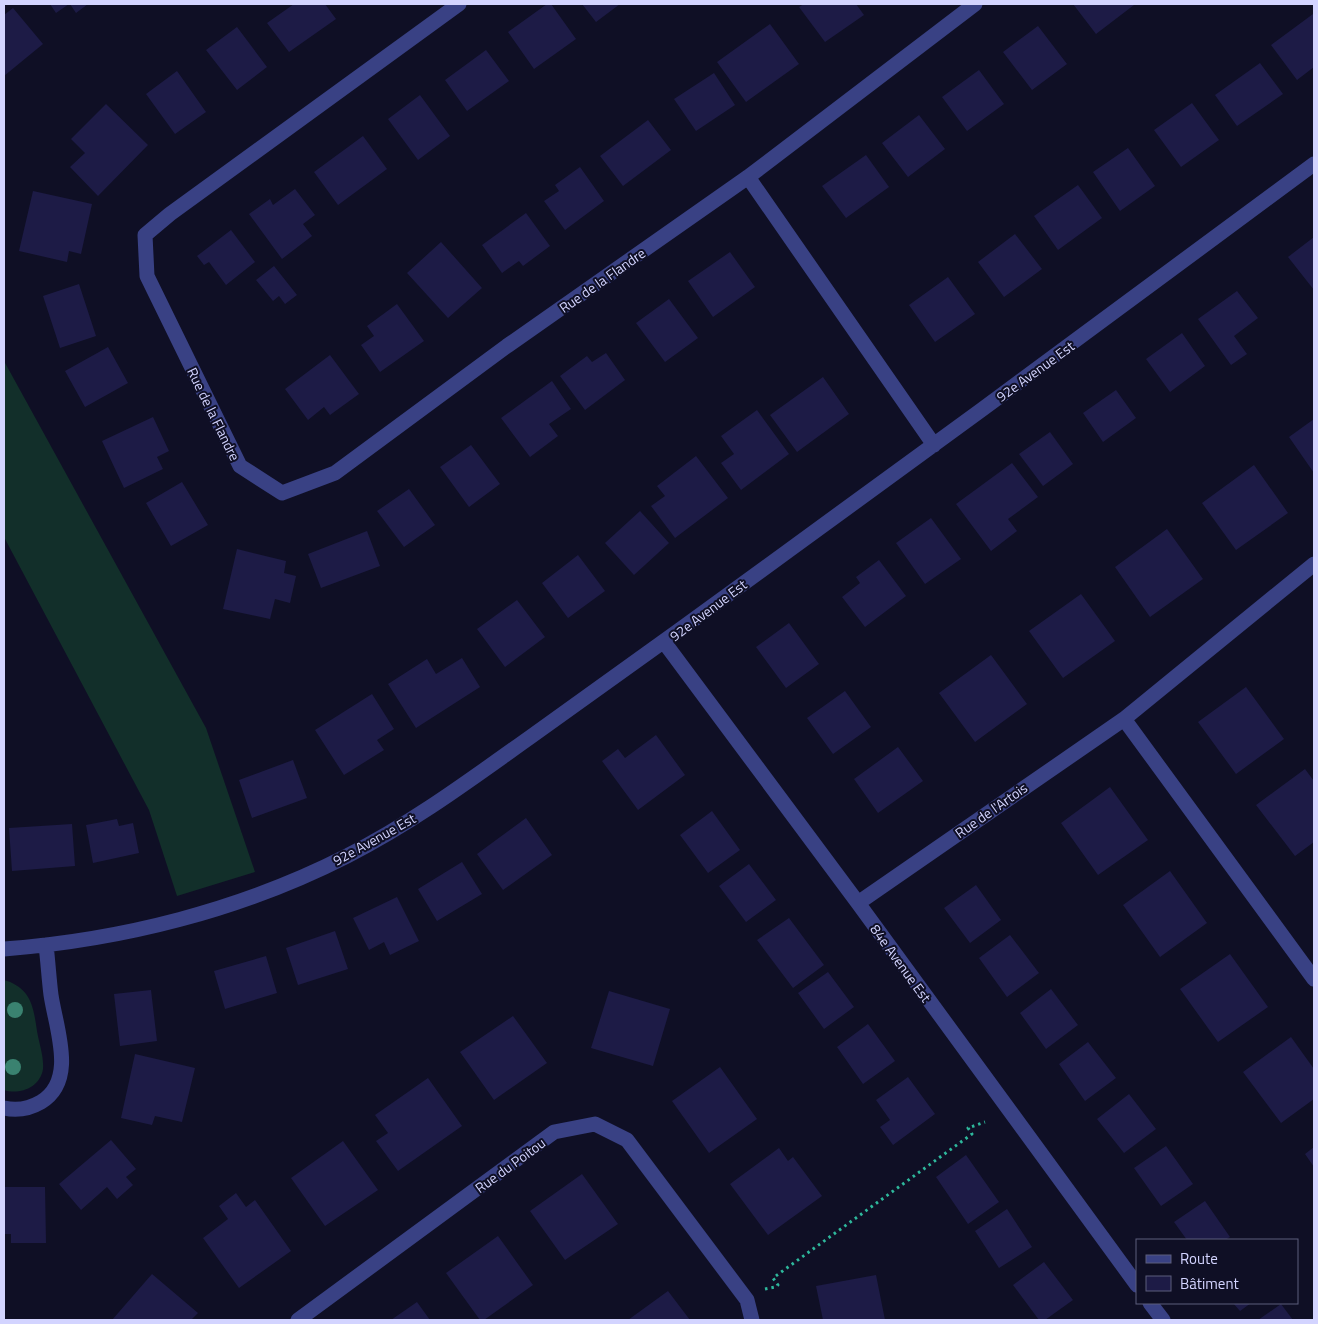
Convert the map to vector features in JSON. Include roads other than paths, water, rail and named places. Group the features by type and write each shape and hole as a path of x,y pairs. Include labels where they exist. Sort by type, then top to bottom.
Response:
{"street":[{"name":"Rue de la Flandre","path":"458,4 170,214 145,235 147,276 240,466 282,494 335,473 507,346 748,177 975,4"},
{"name":"92e Avenue Est","path":"4,949 46,945 134,930 210,911 277,888 335,862 398,827 455,791 664,642 1314,164"},
{"path":"748,177 934,445"},
{"name":"Rue de l'Artois","path":"858,903 1124,719 1314,564"},
{"name":"84e Avenue Est","path":"664,642 858,903 1136,1284"},
{"path":"1124,719 1314,979"},
{"path":"4,1108 19,1110 39,1104 54,1090 61,1070 62,1058 51,994 46,945"},
{"name":"Rue du Poitou","path":"298,1320 554,1132 595,1124 627,1140 747,1300 752,1320"},
{"path":"1151,1304 1163,1320"}]}
